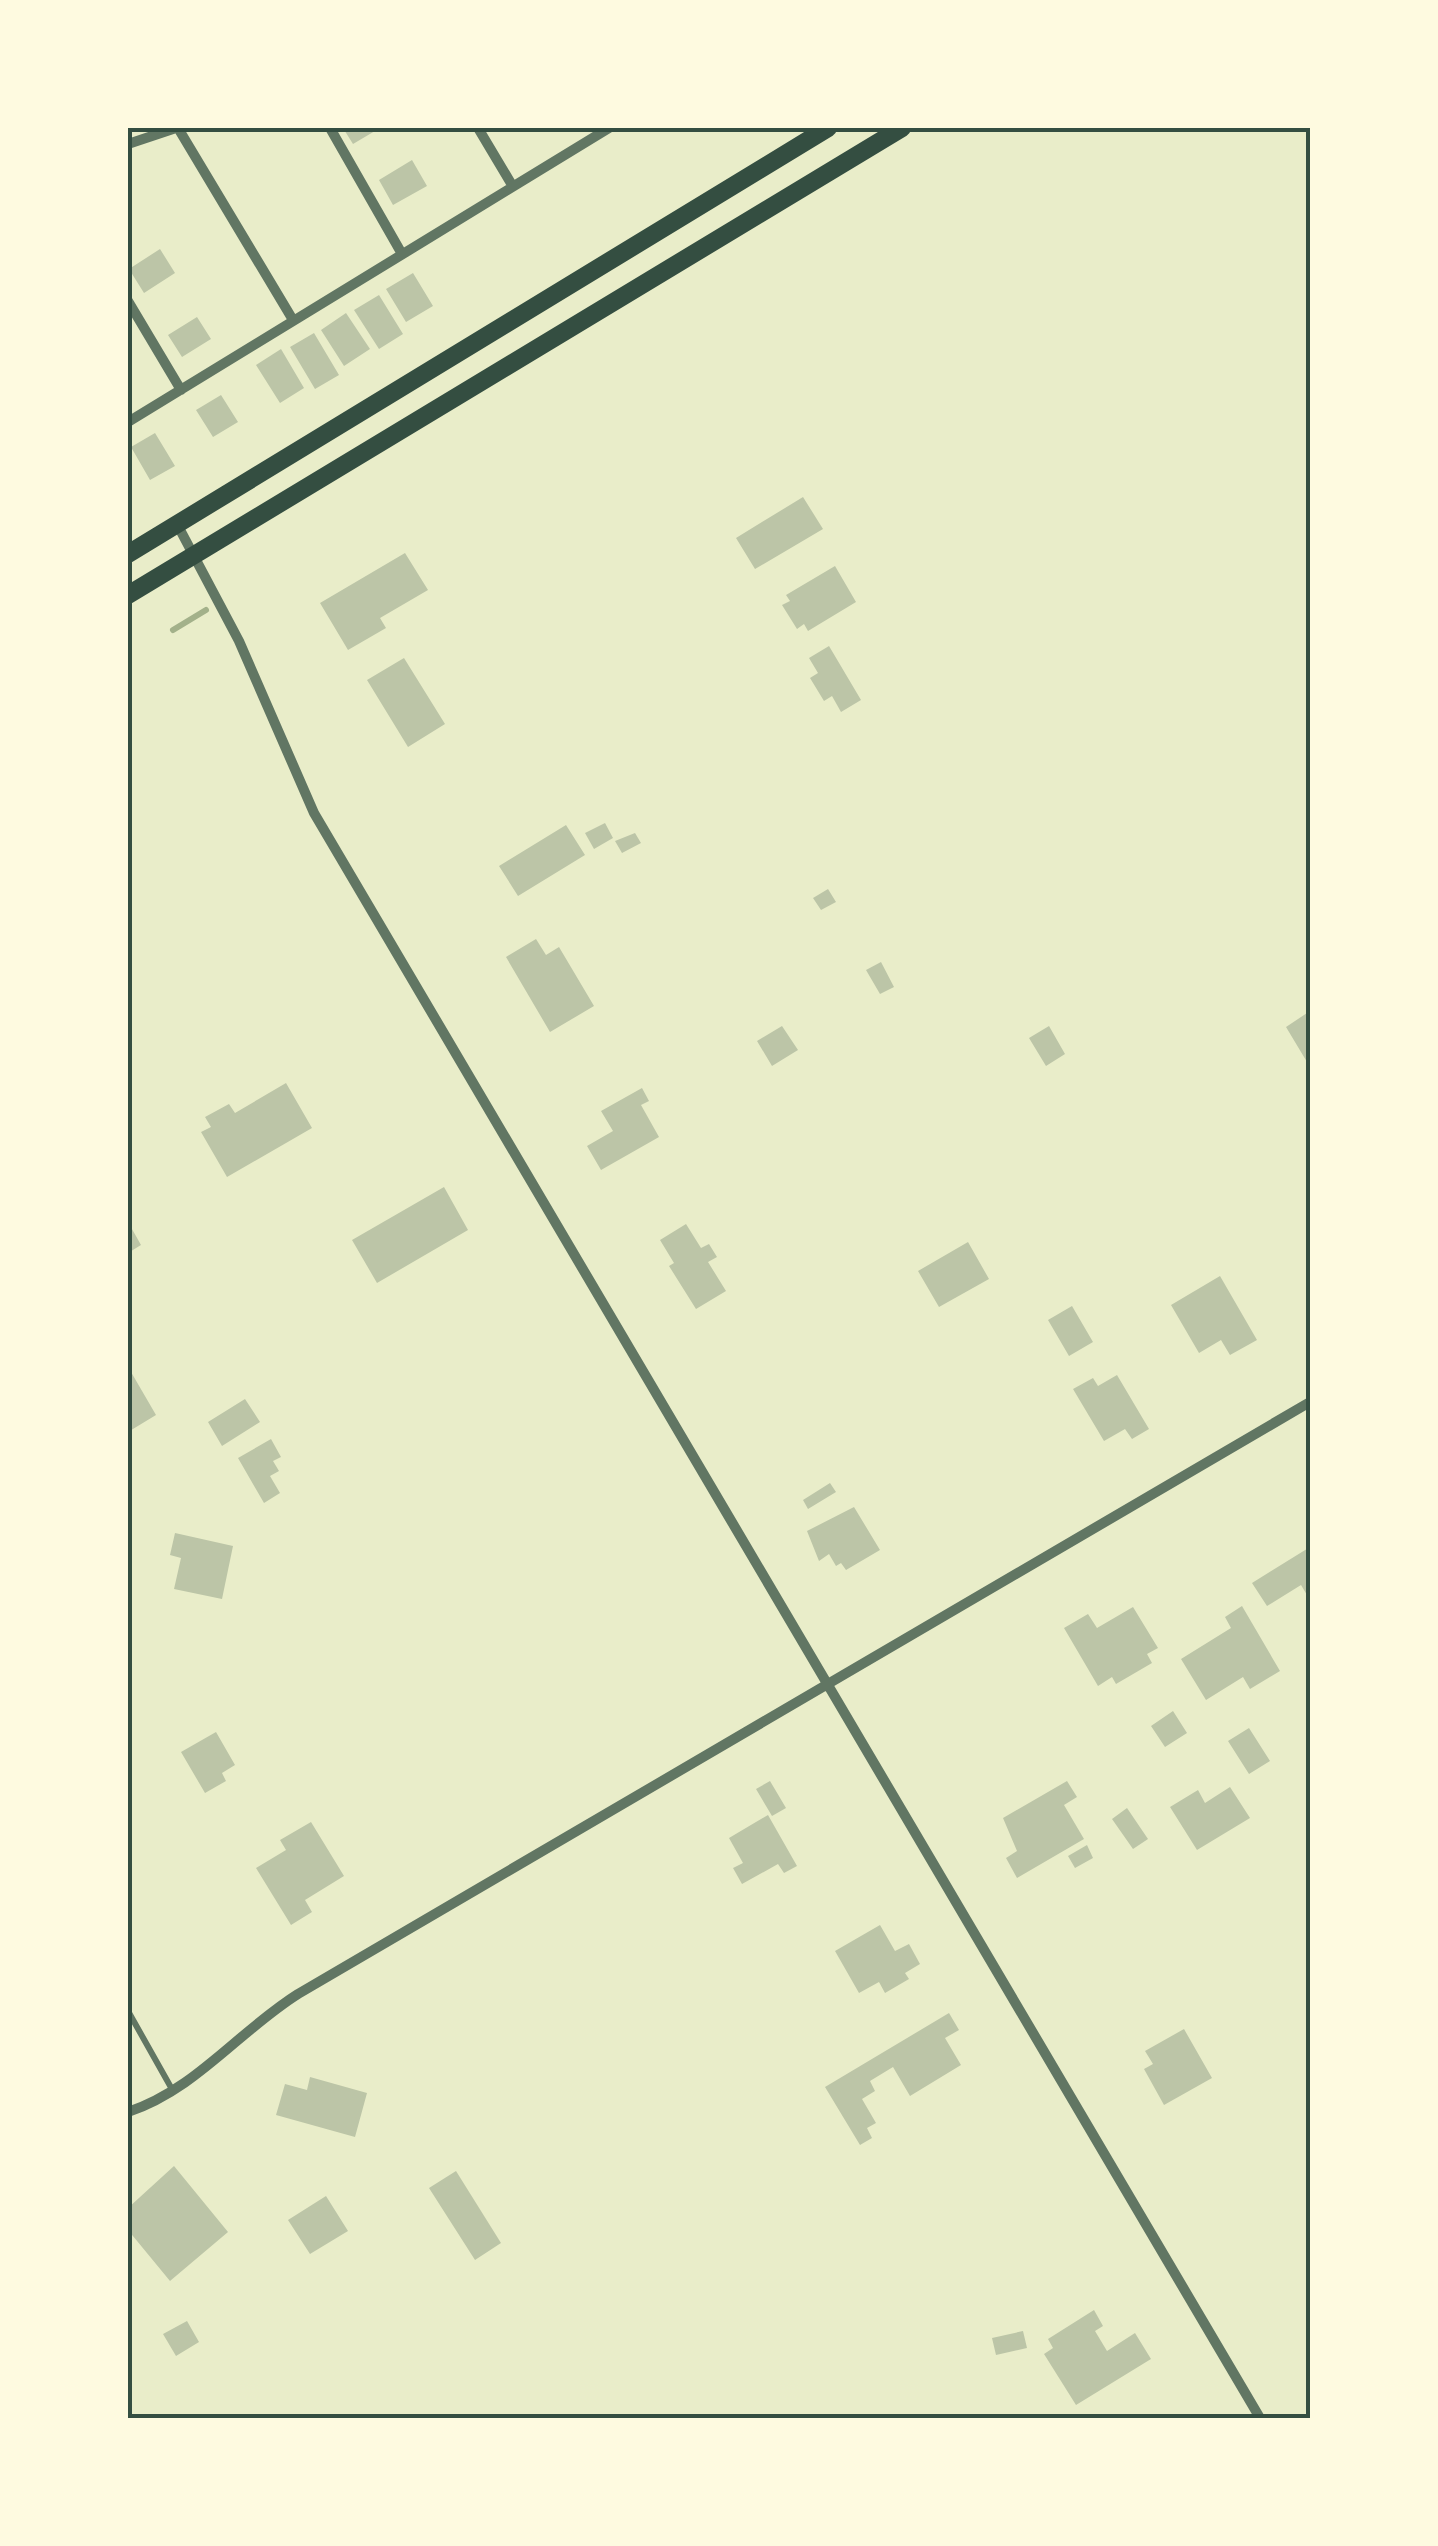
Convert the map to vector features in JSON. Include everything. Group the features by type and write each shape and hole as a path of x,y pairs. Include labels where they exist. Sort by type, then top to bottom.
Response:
{"main road":[{"path":"128,554 828,128"},
{"path":"128,596 902,128"}],"street":[{"path":"128,144 177,128 293,320"},
{"path":"330,128 402,254"},
{"path":"478,128 512,185"},
{"path":"128,422 609,128"},
{"path":"128,301 181,390"},
{"path":"177,524 239,641 314,812 1260,2418"},
{"path":"128,2112 174,2092 264,2015 298,1994 1310,1402"}],"lane":[{"path":"128,2011 174,2092"}],"building":[{"path":"343,128 380,128 353,144"},
{"path":"412,160 427,186 393,205 379,180"},
{"path":"160,249 175,273 144,293 129,269"},
{"path":"413,273 433,306 406,322 386,289"},
{"path":"379,295 403,334 379,349 354,310"},
{"path":"346,313 370,349 344,366 321,330"},
{"path":"197,317 211,339 182,357 168,335"},
{"path":"314,333 339,375 315,389 290,347"},
{"path":"281,349 304,388 280,403 256,365"},
{"path":"221,395 238,422 213,437 196,410"},
{"path":"155,433 175,466 150,480 131,447"},
{"path":"803,497 823,529 755,569 736,538"},
{"path":"405,553 428,590 380,618 386,628 348,650 320,603"},
{"path":"835,566 856,602 808,631 804,624 797,629 782,605 790,601 786,595"},
{"path":"829,646 861,700 841,712 832,696 824,701 810,678 818,673 809,658"},
{"path":"404,658 445,724 408,747 367,680"},
{"path":"605,823 613,838 594,849 585,833"},
{"path":"566,825 585,855 518,896 499,866"},
{"path":"635,833 641,843 622,853 615,841"},
{"path":"828,889 836,902 821,910 813,898"},
{"path":"536,939 546,955 559,947 594,1006 550,1032 506,957"},
{"path":"881,962 894,987 880,994 866,970"},
{"path":"1310,1011 1310,1067 1286,1027"},
{"path":"782,1026 798,1050 772,1066 757,1041"},
{"path":"1049,1026 1065,1054 1046,1066 1029,1038"},
{"path":"286,1083 312,1128 227,1177 201,1132 211,1127 205,1117 229,1104 235,1113"},
{"path":"642,1088 649,1101 641,1105 659,1137 601,1170 587,1146 613,1131 601,1111"},
{"path":"444,1187 468,1230 377,1283 352,1240"},
{"path":"128,1222 141,1245 128,1253"},
{"path":"686,1224 701,1248 709,1244 717,1257 708,1262 726,1291 696,1309 669,1266 674,1263 660,1240"},
{"path":"968,1242 989,1279 939,1307 918,1271"},
{"path":"1220,1276 1257,1340 1230,1355 1221,1340 1199,1353 1171,1305"},
{"path":"1072,1306 1093,1342 1069,1356 1048,1320"},
{"path":"131,1372 156,1415 128,1432 128,1374"},
{"path":"1117,1375 1149,1429 1132,1439 1125,1429 1104,1441 1073,1389 1093,1378 1098,1386"},
{"path":"245,1399 260,1422 222,1446 208,1422"},
{"path":"271,1439 281,1457 273,1461 279,1471 270,1476 280,1493 264,1503 238,1458"},
{"path":"830,1483 836,1492 808,1509 803,1500"},
{"path":"854,1507 880,1550 846,1570 841,1563 836,1566 829,1554 819,1561 807,1531"},
{"path":"175,1533 233,1546 222,1599 174,1589 181,1558 170,1555"},
{"path":"1310,1547 1310,1600 1301,1585 1267,1606 1252,1583"},
{"path":"1242,1606 1280,1671 1250,1689 1243,1677 1206,1700 1181,1659 1231,1628 1225,1617"},
{"path":"1133,1607 1158,1648 1147,1654 1152,1663 1116,1684 1112,1677 1098,1686 1064,1628 1088,1614 1097,1628"},
{"path":"1173,1711 1187,1733 1165,1747 1151,1726"},
{"path":"1249,1728 1270,1761 1249,1774 1228,1741"},
{"path":"216,1732 235,1765 222,1773 226,1781 205,1793 181,1752"},
{"path":"770,1781 786,1808 772,1816 756,1789"},
{"path":"1067,1781 1077,1797 1064,1805 1084,1839 1017,1878 1006,1858 1017,1851 1003,1818"},
{"path":"1230,1787 1250,1818 1197,1850 1170,1807 1198,1790 1205,1803"},
{"path":"1127,1808 1148,1839 1133,1849 1112,1819"},
{"path":"768,1815 797,1866 784,1873 778,1864 742,1884 733,1868 743,1863 729,1838"},
{"path":"311,1822 344,1876 305,1900 312,1912 291,1925 256,1868 286,1850 280,1840"},
{"path":"1087,1845 1093,1858 1075,1868 1068,1856"},
{"path":"880,1925 895,1951 909,1944 920,1964 905,1973 909,1979 885,1993 879,1982 859,1993 835,1951"},
{"path":"949,2013 959,2030 945,2038 961,2065 910,2096 893,2067 870,2081 875,2091 862,2099 876,2123 867,2128 872,2138 860,2145 825,2087"},
{"path":"1184,2029 1212,2078 1164,2105 1144,2069 1153,2064 1145,2051"},
{"path":"310,2077 367,2093 355,2137 276,2115 285,2084 307,2090"},
{"path":"174,2166 228,2232 170,2281 128,2230 128,2208"},
{"path":"456,2171 501,2243 475,2260 429,2188"},
{"path":"326,2196 348,2231 310,2254 288,2220"},
{"path":"1094,2310 1103,2326 1095,2331 1107,2351 1135,2333 1151,2359 1076,2405 1044,2354 1053,2348 1048,2339"},
{"path":"187,2321 199,2342 176,2356 163,2334"},
{"path":"1023,2331 1027,2348 996,2355 992,2338"}],"waterway":[{"path":"173,630 206,610"}]}
